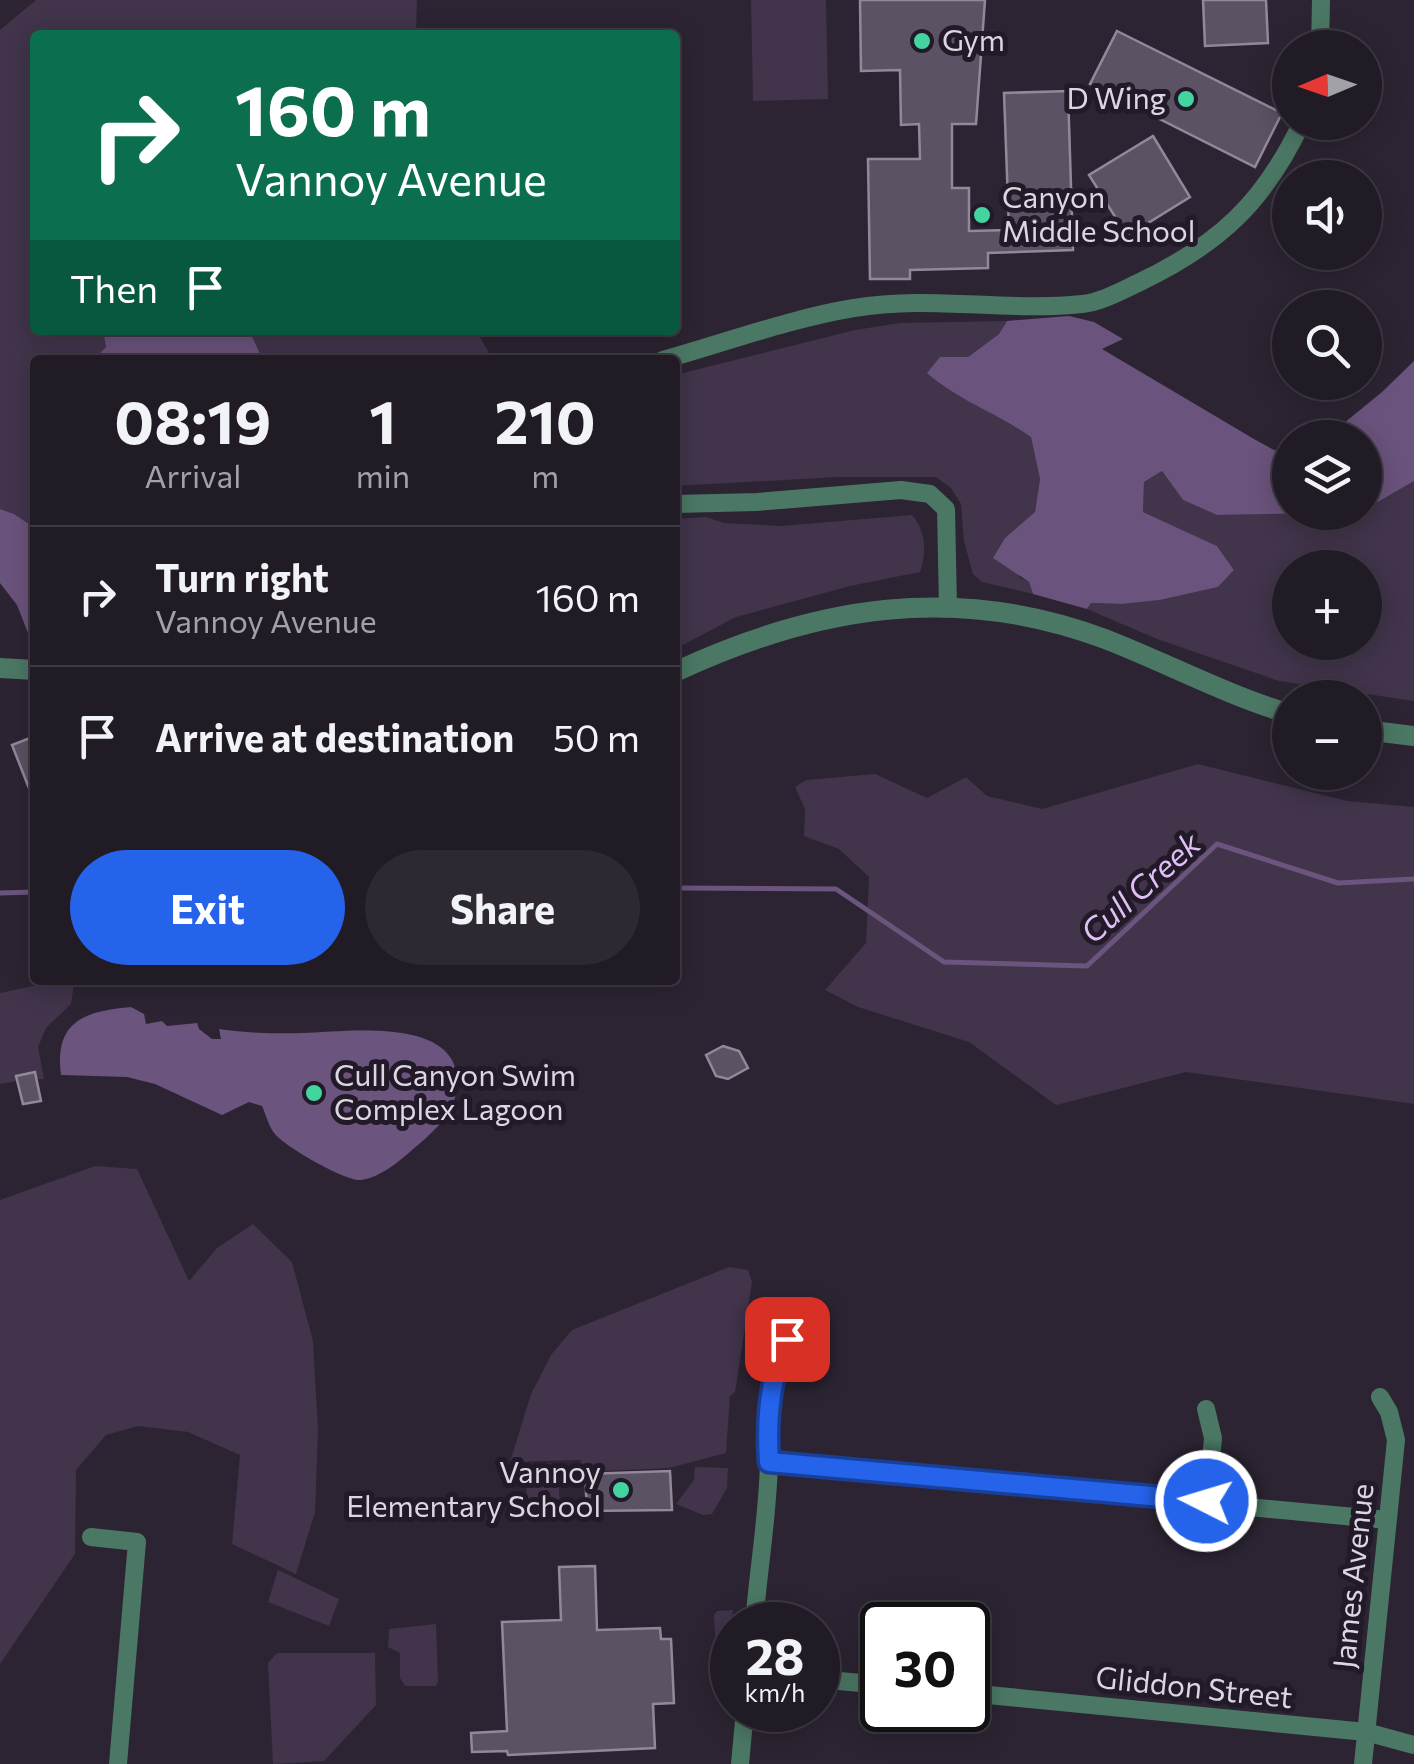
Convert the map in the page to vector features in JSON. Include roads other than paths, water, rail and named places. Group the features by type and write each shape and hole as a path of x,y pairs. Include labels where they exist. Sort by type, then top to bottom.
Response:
{"street":[{"path":"1320,30 1321,0"},
{"path":"680,355 853,308 898,304 1085,304 1179,263 1226,230 1266,186 1292,140"},
{"path":"680,504 901,490 930,494 946,509 948,608"},
{"path":"680,670 748,641 814,620 852,612 948,608 1053,623 1102,638 1272,709"},
{"path":"0,668 30,670"},
{"path":"1382,732 1414,736"},
{"path":"756,1602 771,1396 776,1362 787,1339"},
{"name":"James Avenue","path":"1363,1764 1396,1440 1389,1412 1380,1397"},
{"path":"1206,1409 1212,1438 1206,1501"},
{"path":"769,1462 1387,1520"},
{"path":"91,1537 137,1542 118,1764"},
{"name":"Gliddon Street","path":"990,1696 1366,1732 1414,1745"},
{"path":"740,1764 743,1732"}],"waterway":[{"name":"Cull Creek","path":"680,888 836,889 944,962 1087,966 1217,844 1338,883 1414,879"},
{"name":"Cull Creek","path":"0,893 30,892"}],"place":[{"name":"Gym","path":"922,41"},
{"name":"D Wing","path":"1186,99"},
{"name":"Canyon Middle School","path":"982,215"},
{"name":"Cull Canyon Swim Complex Lagoon","path":"314,1093"},
{"name":"Vannoy Elementary School","path":"621,1490"}]}
